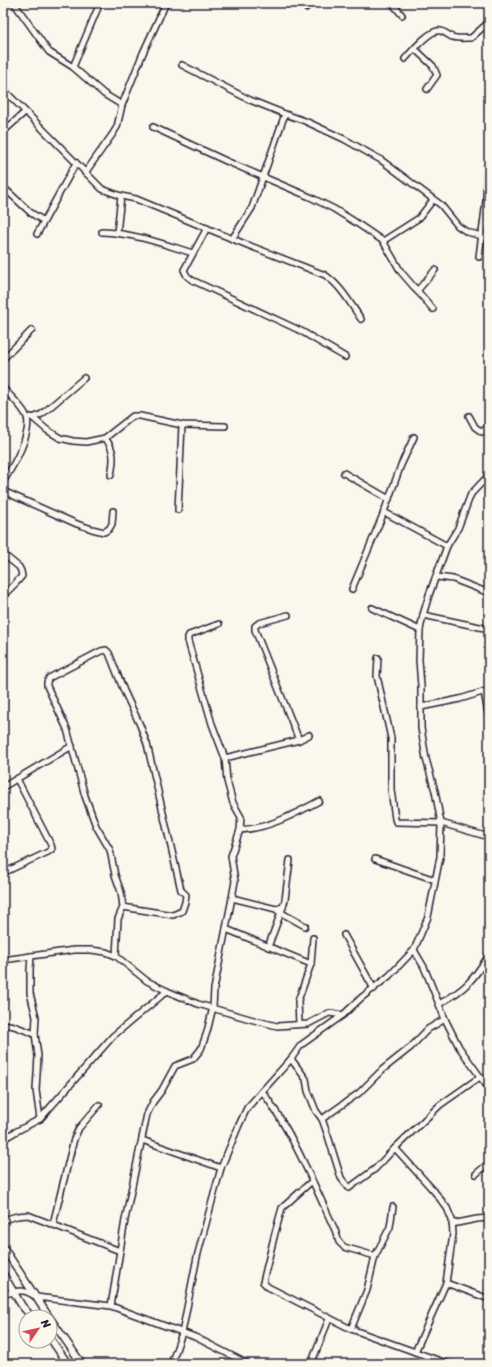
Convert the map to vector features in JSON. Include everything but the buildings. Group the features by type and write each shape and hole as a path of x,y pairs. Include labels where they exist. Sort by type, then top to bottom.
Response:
{"street":[{"path":"14,3 45,48 73,67 104,94 122,105"},
{"path":"73,67 100,3"},
{"path":"85,172 115,131 120,118 122,105 151,33 166,3"},
{"path":"302,3 306,8"},
{"path":"392,3 402,15"},
{"path":"405,59 431,33 436,30 443,31 458,38 471,38 489,22"},
{"path":"415,49 433,66 437,75 427,89"},
{"path":"182,65 250,100 285,114 306,120 344,139 381,160 441,205 458,226 467,232 489,238"},
{"path":"3,90 102,189 121,196 136,199 232,239 325,275 344,293 361,319"},
{"path":"3,132 25,112"},
{"path":"232,239 252,208 285,114"},
{"path":"153,128 334,209 383,242 401,272 433,309"},
{"path":"37,234 76,163"},
{"path":"479,257 486,201 487,167"},
{"path":"3,187 30,213 44,220"},
{"path":"117,232 121,196"},
{"path":"383,242 419,218 433,200"},
{"path":"207,228 184,270 187,276 192,280 301,331 345,357"},
{"path":"102,232 117,232 193,253"},
{"path":"417,291 435,270"},
{"path":"3,358 32,330"},
{"path":"33,418 42,414 84,378"},
{"path":"3,388 26,416 33,418 47,430 60,438 73,441 86,442 104,438 133,416 140,416 182,425 225,426"},
{"path":"3,482 15,463 22,446 26,431 26,416"},
{"path":"469,416 475,427 482,432 488,427 489,428"},
{"path":"178,510 182,425"},
{"path":"352,589 384,512 401,465 414,437"},
{"path":"104,438 111,445 113,454 111,475"},
{"path":"344,473 389,499"},
{"path":"171,1364 182,1333 197,1257 221,1168 247,1108 291,1059 301,1045 343,1015 361,998 374,989 414,950 428,917 440,856 440,823 435,791 422,739 419,660 420,630 429,595 437,577 447,546 458,528 471,494 489,475"},
{"path":"3,491 57,516 104,532 109,530 112,524 113,511"},
{"path":"384,512 447,546"},
{"path":"3,554 22,571 22,576 3,596"},
{"path":"437,577 453,579 489,593"},
{"path":"372,608 420,630"},
{"path":"288,615 259,623 255,626 255,630 299,740"},
{"path":"423,615 489,629"},
{"path":"111,1306 120,1251 147,1114 175,1066 193,1059 201,1049 213,1007 214,989 235,881 231,856 240,830 241,817 233,803 227,781 225,758 200,686 188,637 219,624"},
{"path":"116,956 118,919 123,907 121,892 115,875 110,850 96,826 85,796 67,729 47,686 49,678 101,651 106,650 109,653 147,744 181,890 186,895 186,902 182,911 173,915 123,907"},
{"path":"378,658 378,676 391,738 390,789 396,822 440,823 489,837"},
{"path":"421,707 460,699 487,691 489,719"},
{"path":"225,758 299,740 309,735"},
{"path":"3,787 72,746"},
{"path":"3,873 52,849 17,779"},
{"path":"240,830 254,829 270,825 319,801"},
{"path":"375,859 436,880"},
{"path":"268,947 285,900 290,860"},
{"path":"232,898 282,910 306,926"},
{"path":"226,929 311,964"},
{"path":"344,936 374,989"},
{"path":"299,1024 298,1001 311,964 313,938"},
{"path":"3,960 74,950 106,952 116,956 147,980 167,991 198,1004 213,1007 250,1019 277,1026 308,1024 329,1013 343,1015"},
{"path":"414,950 424,967 445,1019 459,1047 489,1089"},
{"path":"439,1004 456,995 472,981 489,955"},
{"path":"31,956 30,992 36,1017 35,1034 38,1056 36,1090 40,1119"},
{"path":"3,1131 4,1140 40,1119 113,1036 167,991"},
{"path":"322,1119 359,1093 382,1070 411,1047 428,1029 445,1019"},
{"path":"3,1024 14,1026 35,1034"},
{"path":"291,1059 306,1079 308,1091 316,1111 322,1119 342,1178 349,1188 375,1169 440,1105 480,1076"},
{"path":"262,1091 279,1117 312,1181 339,1242 344,1247 375,1256"},
{"path":"53,1224 74,1139 79,1128 99,1105"},
{"path":"142,1140 221,1168"},
{"path":"395,1148 443,1202 447,1208 452,1224 453,1234 446,1283 415,1352"},
{"path":"476,1174 489,1163"},
{"path":"312,1181 282,1208 264,1282 268,1287 351,1329 449,1364"},
{"path":"351,1329 367,1290 375,1256 390,1226 393,1207"},
{"path":"3,1220 28,1215 120,1251"},
{"path":"452,1224 489,1218"},
{"path":"3,1247 44,1309"},
{"path":"3,1274 25,1309"},
{"path":"446,1283 489,1299"},
{"path":"3,1294 21,1290 27,1291 36,1297 111,1306 195,1337 248,1364"},
{"path":"311,1364 329,1318"},
{"path":"58,1330 82,1364"},
{"path":"58,1349 68,1364"}]}
